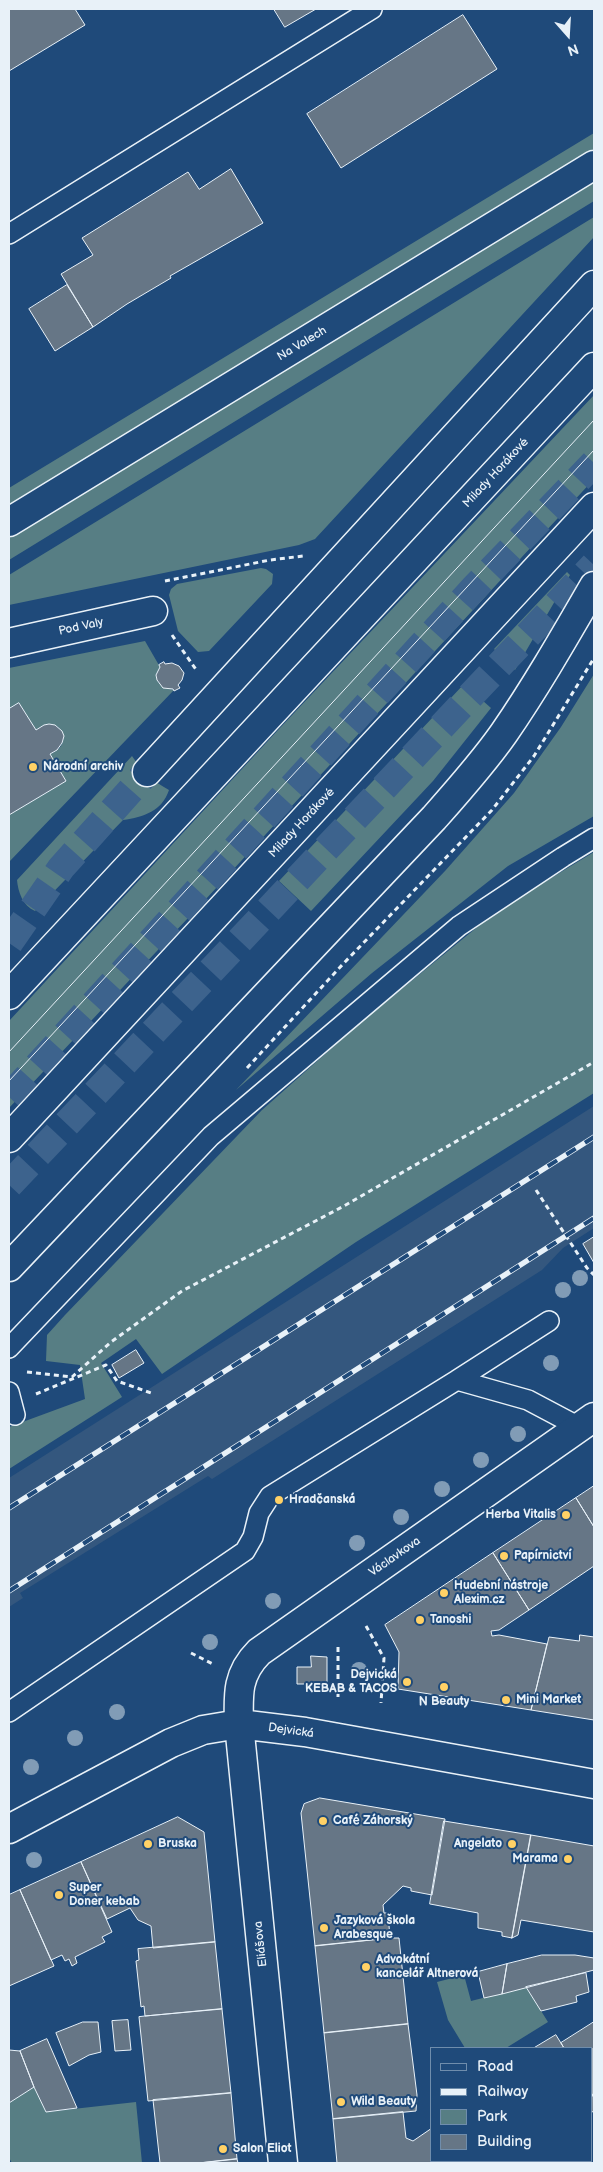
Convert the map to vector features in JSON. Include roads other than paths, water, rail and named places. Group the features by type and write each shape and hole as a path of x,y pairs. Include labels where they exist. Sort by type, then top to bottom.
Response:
{"main road":[{"name":"Na Valech","path":"9,522 594,165"},
{"path":"147,772 594,285"},
{"name":"Milady Horákové","path":"9,995 594,367"},
{"name":"Milady Horákové","path":"9,1138 594,508"},
{"path":"9,1267 456,793 508,726 545,671 594,586"},
{"name":"Pod Valy","path":"9,643 153,611"},
{"name":"Václavkova","path":"239,1724 238,1697 242,1674 248,1663 259,1652 586,1422"},
{"name":"Dejvická","path":"9,1829 171,1743 203,1730 239,1724 305,1732 594,1784"},
{"name":"Eliášova","path":"239,1724 283,2163"}],"lane":[{"path":"9,234 372,9"},
{"path":"9,1348 210,1136 459,926 563,856 594,838"},
{"path":"9,1712 245,1551 253,1537 259,1513 270,1496 549,1321"},
{"path":"457,1380 528,1400 586,1422"}],"tunnel":[{"path":"9,1097 475,587 594,463"},
{"path":"9,1185 594,565"},
{"path":"9,943 61,868 147,772"}],"tram line":[{"path":"9,1052 594,420"},
{"path":"9,1081 594,450"}],"railway":[{"path":"9,1508 594,1137"},
{"path":"9,1591 594,1218"}],"place":[{"name":"Národní archiv","path":"33,767"},
{"name":"Hradčanská","path":"279,1500"},
{"name":"Herba Vitalis","path":"566,1515"},
{"name":"Papírnictví","path":"504,1556"},
{"name":"Hudební nástroje Alexim.cz","path":"444,1593"},
{"name":"Tanoshi","path":"420,1620"},
{"name":"Dejvická KEBAB & TACOS","path":"407,1682"},
{"name":"N Beauty","path":"444,1687"},
{"name":"Mini Market","path":"506,1700"},
{"name":"Café Záhorský","path":"323,1821"},
{"name":"Bruska","path":"148,1844"},
{"name":"Angelato","path":"512,1844"},
{"name":"Marama","path":"568,1859"},
{"name":"Super Doner kebab","path":"59,1895"},
{"name":"Jazyková škola Arabesque","path":"324,1928"},
{"name":"Advokátní kancelář Altnerová","path":"366,1967"},
{"name":"Wild Beauty","path":"341,2102"},
{"name":"Salon Eliot","path":"223,2149"}]}
